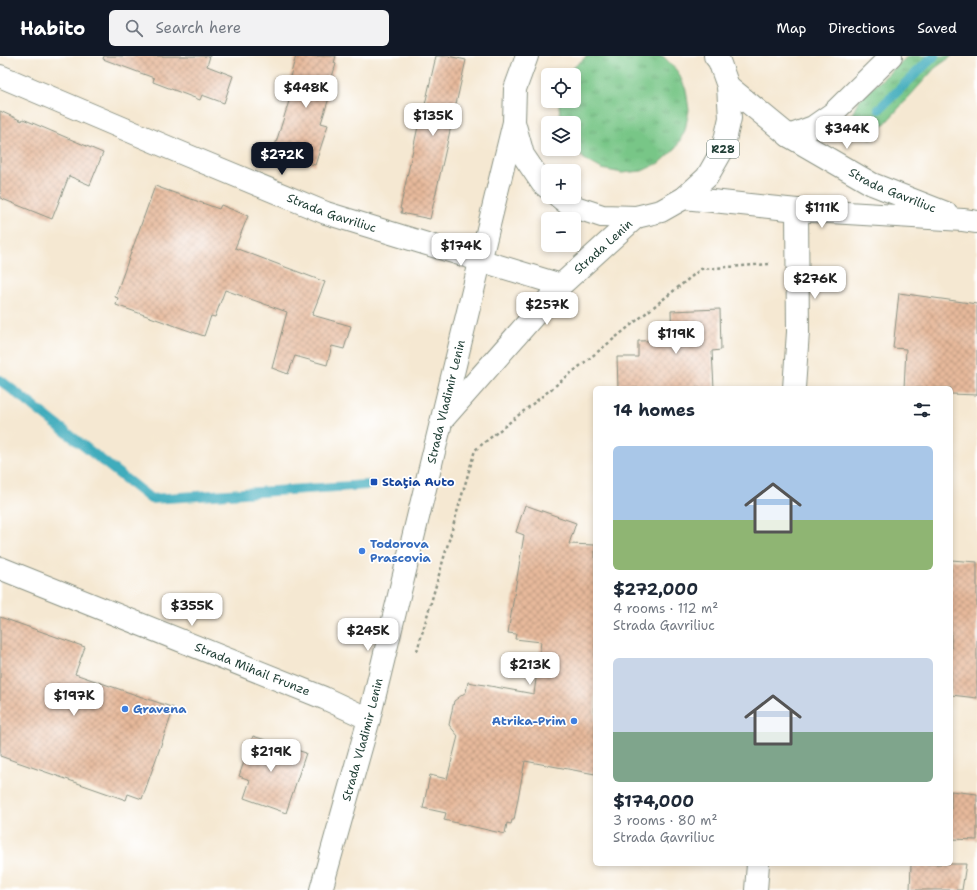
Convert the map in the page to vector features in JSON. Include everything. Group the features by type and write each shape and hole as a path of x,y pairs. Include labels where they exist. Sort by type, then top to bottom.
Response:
{"street":[{"path":"527,56 515,89 514,122 523,155 541,182"},
{"name":"R28","path":"569,204 602,216 636,217 661,211 684,198 707,177 723,149 730,118 728,86 716,56"},
{"path":"789,136 814,128 833,113 891,56"},
{"name":"Strada Gavriliuc","path":"0,76 326,213 561,285"},
{"name":"Strada Gavriliuc","path":"728,86 789,136 872,184 970,221"},
{"name":"Strada Vladimir Lenin","path":"321,890 369,719 514,122"},
{"name":"Strada Gavriliuc","path":"684,198 797,210 970,221"},
{"path":"794,386 798,332 797,210"},
{"name":"Strada Lenin","path":"442,420 561,285 636,217"},
{"name":"Strada Mihail Frunze","path":"0,568 324,698 369,719"},
{"path":"756,890 758,866"}],"path":[{"path":"416,655 475,450 701,269 797,262"}],"green space":[{"path":"587,56 664,57 678,72 686,90 689,110 685,130 676,148 661,162 642,171 622,173 602,169 584,159 581,156 581,116 560,116 559,108 581,108 581,68 573,68"},
{"path":"908,56 952,56 935,68 871,139 850,118 859,100"}],"building":[{"path":"104,56 210,56 207,66 233,76 224,103 202,95 200,100 153,82 154,78 103,59"},
{"path":"296,56 336,56 334,63 336,64 326,96 329,98 321,123 328,125 315,165 273,152 295,82 289,80"},
{"path":"436,56 448,56 466,60 430,219 401,213 402,209 400,209 422,108 424,109"},
{"path":"0,111 22,121 23,119 103,153 90,185 69,176 52,219 0,198"},
{"path":"155,186 219,209 221,205 248,216 235,248 325,282 312,315 351,326 344,349 332,346 327,365 295,356 288,374 272,368 287,312 225,290 215,317 211,316 204,336 116,305 118,298 115,297"},
{"path":"899,293 977,304 977,395 953,394 953,386 904,386 906,349 893,348"},
{"path":"720,309 721,350 712,351 714,386 618,386 617,357 638,357 638,341 672,340 671,311"},
{"path":"525,505 576,523 569,544 593,545 593,774 525,761 514,820 512,820 511,824 507,823 505,834 444,820 446,813 423,808 430,775 447,779 458,736 449,725 454,701 466,692 468,682 534,694 541,642 515,639 516,634 508,633 524,535 516,532"},
{"path":"953,560 977,562 977,698 953,695"},
{"path":"0,617 85,647 75,674 174,708 142,799 128,794 126,800 0,756"},
{"path":"253,736 306,753 286,813 244,798 250,780 239,776"},
{"path":"953,791 977,794 977,840 953,839"},
{"path":"953,864 966,864 962,890 910,890 911,866 953,866"}],"waterway":[{"path":"879,109 934,56"},
{"path":"0,380 151,499 367,485"}],"place":[{"name":"Staţia Auto","path":"374,482"},
{"name":"Todorova Prascovia","path":"362,551"},
{"name":"Gravena","path":"125,709"},
{"name":"Atrika-Prim","path":"574,721"}]}
